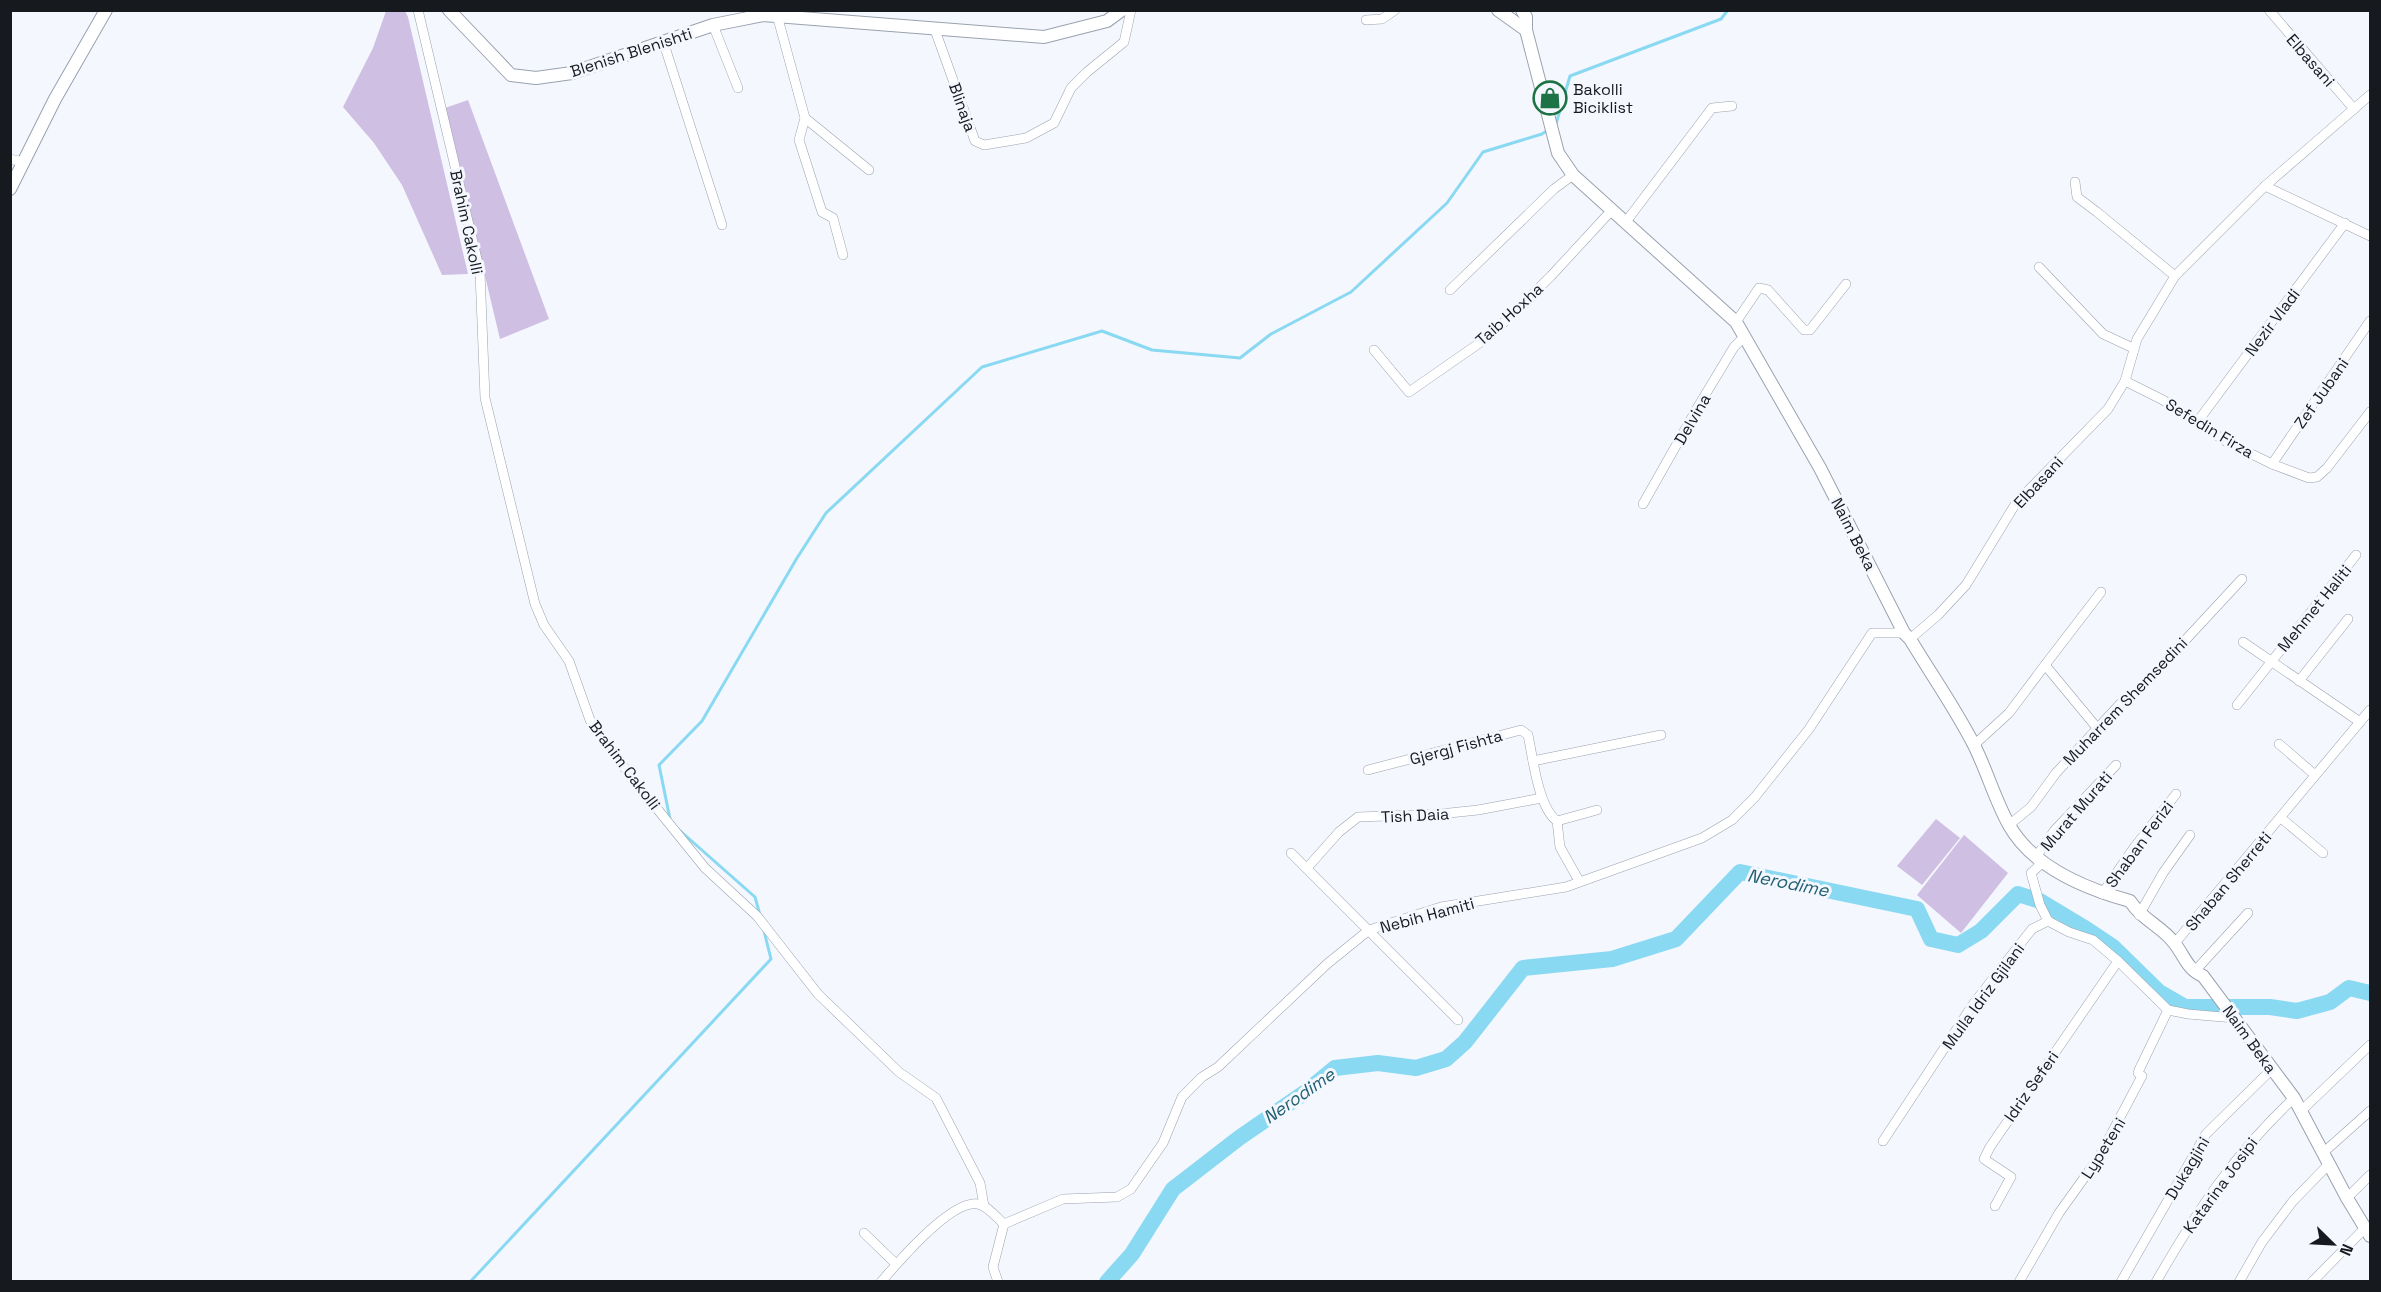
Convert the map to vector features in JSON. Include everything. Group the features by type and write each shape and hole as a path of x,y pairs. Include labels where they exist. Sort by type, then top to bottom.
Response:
{"street":[{"path":"10,189 17,160 106,10"},
{"name":"Brahim Cakolli","path":"418,10 480,272 484,398 535,604 544,625 569,661 590,720 629,774 705,868 757,916 818,994 899,1072 936,1098 980,1183 984,1206"},
{"name":"Blenish Blenishti","path":"449,10 511,75 536,78 572,73 664,44 713,25 762,15 1044,37 1107,21 1122,10"},
{"name":"Blinaja","path":"935,30 975,141 984,145 1026,138 1054,123 1071,88 1124,42 1131,10"},
{"path":"1366,20 1382,19 1395,10"},
{"path":"1498,10 1526,30"},
{"name":"Naim Beka","path":"1522,10 1526,17 1526,30 1558,153 1573,175 1736,322 1820,468 1907,636 1974,744 2009,825 2036,857 2054,870 2102,894 2130,901 2139,915 2160,929 2175,943 2185,962 2194,972 2203,976 2214,989 2294,1098 2368,1232"},
{"name":"Elbasani","path":"2269,10 2354,109"},
{"path":"777,15 805,118 799,140 822,213 833,218 843,255"},
{"path":"713,25 738,88"},
{"path":"664,44 722,225"},
{"name":"Elbasani","path":"1907,636 1938,615 1966,585 2016,502 2108,409 2125,381 2133,348 2149,316 2175,276 2265,186 2370,95"},
{"path":"1625,223 1712,108 1732,106"},
{"path":"805,118 869,170"},
{"path":"1450,290 1554,189 1573,175"},
{"path":"2075,182 2077,197 2175,276"},
{"path":"2265,186 2370,236"},
{"name":"Taib Hoxha","path":"1374,350 1409,392 1491,335 1551,276 1611,211"},
{"name":"Nezir Vladi","path":"2198,421 2345,223"},
{"path":"2039,267 2103,334 2133,348"},
{"path":"1736,322 1759,288 1764,288 1804,330 1810,330 1846,284"},
{"name":"Zef Jubani","path":"2272,464 2370,321"},
{"name":"Delvina","path":"1643,504 1734,347 1745,336"},
{"name":"Sefedin Firza","path":"2125,381 2163,400 2227,442 2272,464 2309,478 2318,477 2370,412"},
{"name":"Mehmet Haliti","path":"2237,705 2356,555"},
{"name":"Muharrem Shemsedini","path":"2009,825 2031,807 2056,773 2121,704 2139,690 2242,579"},
{"path":"1974,744 2009,713 2101,592"},
{"path":"2299,681 2348,619"},
{"name":"Nebih Hamiti","path":"1004,1224 1063,1199 1117,1197 1131,1190 1163,1143 1182,1097 1202,1077 1218,1067 1327,964 1369,930 1441,907 1566,887 1702,838 1732,820 1778,771 1809,729 1872,633 1907,636"},
{"path":"2243,642 2360,722"},
{"path":"2044,665 2098,729"},
{"name":"Shaban Sherreti","path":"2175,943 2370,710"},
{"name":"Gjergj Fishta","path":"1368,770 1521,730 1528,735 1542,798 1552,818 1557,821 1560,847 1579,881"},
{"path":"1533,761 1661,735"},
{"path":"2279,744 2315,775"},
{"name":"Murat Murati","path":"2036,857 2054,831 2116,765"},
{"name":"Shaban Ferizi","path":"2102,894 2133,849 2176,794"},
{"name":"Tish Daia","path":"1306,868 1339,832 1358,817 1449,813 1542,798"},
{"path":"1557,821 1597,810"},
{"name":"Shaban Sherreti","path":"2281,818 2323,853"},
{"path":"2139,915 2163,873 2190,835"},
{"path":"1292,853 1458,1020"},
{"path":"2036,857 2040,865 2031,873 2036,894 2048,921 2069,932 2093,940 2168,1010 2187,1014 2235,1017"},
{"path":"2194,972 2248,913"},
{"name":"Mulla Idriz Gjilani","path":"1883,1141 1974,1003 2032,929 2048,921"},
{"name":"Idriz Seferi","path":"1995,1206 2011,1177 1984,1159 1987,1153 2118,961"},
{"name":"Lypeteni","path":"2019,1281 2059,1213 2099,1157 2124,1113 2142,1076 2138,1073 2139,1068 2168,1010"},
{"path":"2301,1111 2370,1045"},
{"name":"Dukagjini","path":"2121,1281 2206,1134 2272,1069"},
{"name":"Katarina Josipi","path":"2156,1281 2219,1180 2261,1129 2294,1098"},
{"path":"2324,1152 2370,1111"},
{"path":"2239,1281 2262,1242 2293,1201 2329,1164"},
{"path":"2347,1197 2370,1175"},
{"path":"881,1281 952,1211 976,1203 984,1206 1004,1224 993,1267 998,1281"},
{"path":"2312,1281 2368,1232"},
{"path":"864,1233 896,1264"}],"shaded area":[{"path":"386,11 405,11 408,17 468,274 442,275 402,185 374,143 343,107 373,48"},
{"path":"468,100 549,319 500,339 445,108"},
{"path":"1936,819 1960,838 1922,885 1897,866"},
{"path":"1964,835 2008,873 1961,933 1917,895"}],"waterway":[{"path":"1554,126 1570,76 1721,19 1728,10"},
{"path":"670,819 659,765 702,721 797,558 826,513 982,367 1102,331 1152,350 1240,358 1271,334 1351,292 1447,203 1483,152 1542,134 1548,130"},
{"path":"678,829 755,897 760,915"},
{"name":"Nerodime","path":"1107,1282 1132,1254 1173,1189 1335,1068 1378,1063 1416,1068 1446,1059 1465,1042 1523,968 1612,959 1676,939 1740,872 1917,909 1931,939 1958,945 1981,931 2018,894 2040,901 2113,947 2159,992 2185,1007 2270,1007 2297,1011 2330,1002 2349,988 2370,993"},
{"path":"470,1282 771,959 764,931"}],"place":[{"name":"Bakolli Biciklist","path":"1550,98"}]}
